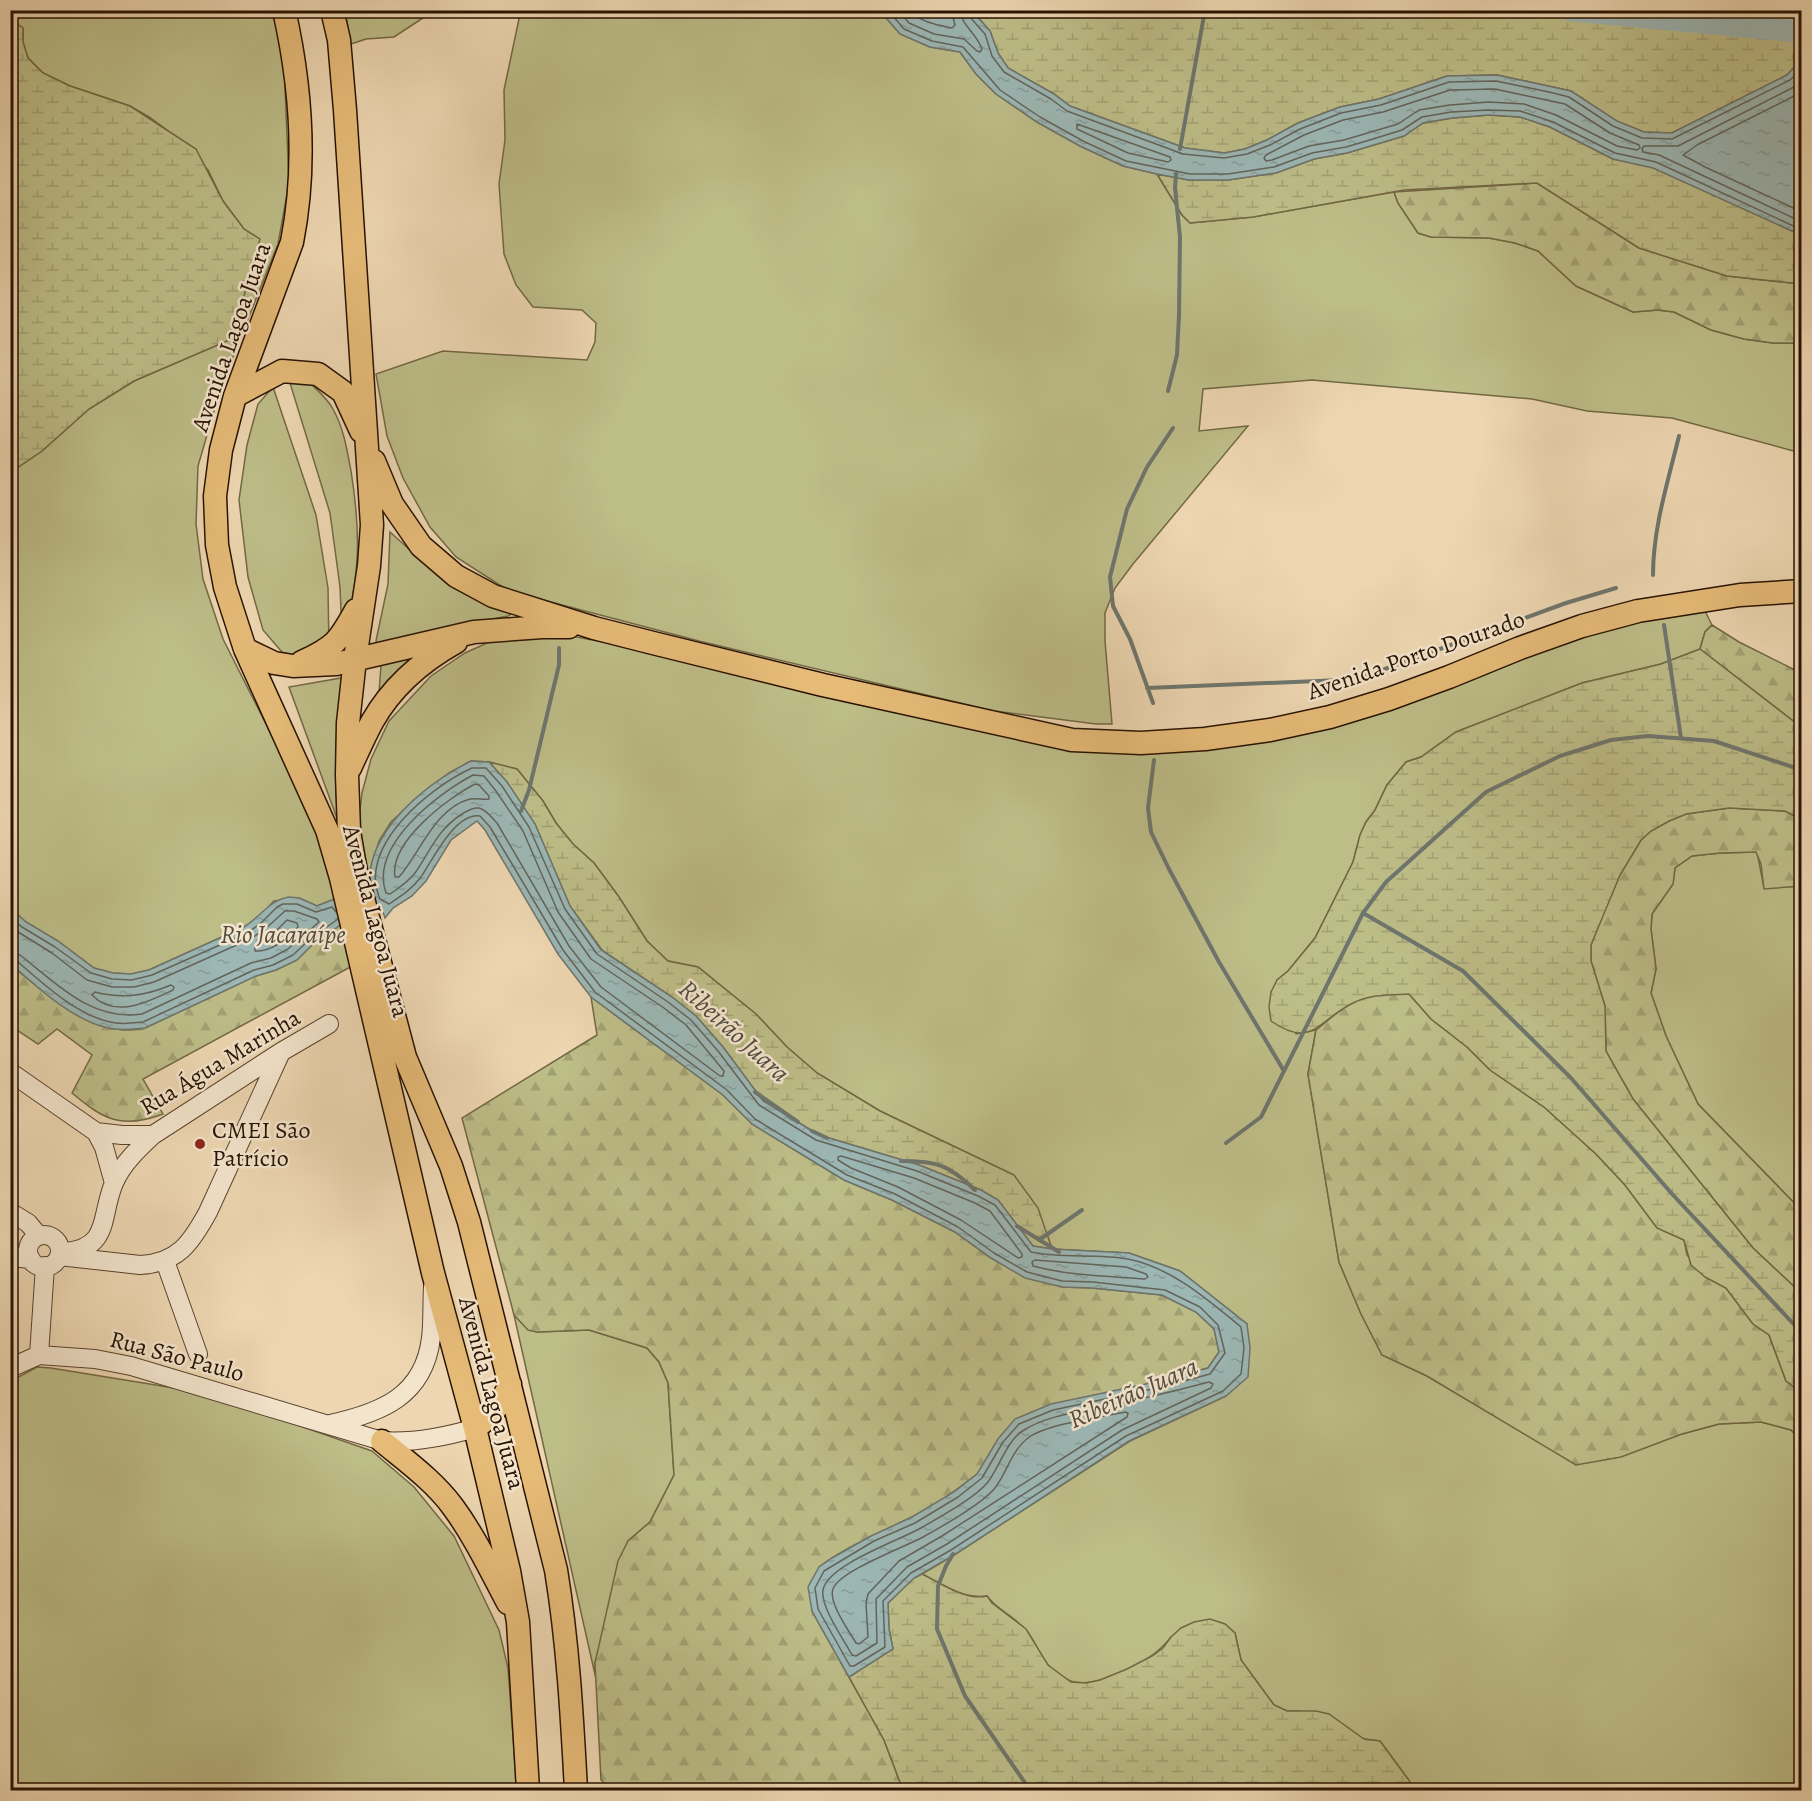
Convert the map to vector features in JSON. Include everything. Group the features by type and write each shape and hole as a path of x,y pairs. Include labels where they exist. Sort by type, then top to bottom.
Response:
{"main road":[{"name":"Avenida Lagoa Juara","path":"284,10 293,49 299,109 300,165 297,215 292,242 235,396 221,450 215,496 217,545 225,587 245,649 349,875 367,947 433,1273 475,1428 509,1571 518,1622 528,1791"},
{"name":"Avenida Lagoa Juara","path":"332,10 339,40 345,110 372,525 348,723 346,775 349,875"},
{"path":"235,396 282,371 318,374 343,393 392,504 421,546 456,576 493,596 594,628"},
{"name":"Avenida Porto Dourado","path":"594,628 834,687 1072,740 1141,743 1205,739 1270,730 1330,717 1389,699 1572,629 1638,611 1740,595 1802,591"},
{"path":"293,666 335,644 342,637 364,595"},
{"path":"245,649 274,663 293,666 336,664 474,632 542,627 594,628"},
{"path":"346,775 373,721 391,694 437,652 474,632"},
{"name":"Avenida Lagoa Juara","path":"367,947 405,1057 459,1191 510,1384 556,1570 564,1617 570,1677 576,1791"},
{"path":"475,1428 493,1413 503,1400 510,1384"},
{"path":"382,1441 429,1481 452,1505 472,1536 518,1622"}],"street":[{"name":"Rua Água Marinha","path":"96,1132 153,1135 329,1024"},
{"path":"10,1257 146,1264 165,1261 186,1247 196,1234 282,1052"},
{"path":"10,1072 96,1132 104,1147 114,1183"},
{"path":"237,1081 255,1108"},
{"path":"39,1355 49,1258 57,1240 45,1235 39,1236 34,1238 28,1248 49,1258 85,1248 93,1243 102,1231 114,1183 136,1151 153,1135"},
{"path":"10,1212 28,1223 39,1236"},
{"path":"102,1231 110,1250 125,1263"},
{"path":"165,1261 198,1354"},
{"name":"Rua São Paulo","path":"330,1424 357,1419 378,1411 409,1389 420,1376 431,1338 433,1273"},
{"name":"Rua São Paulo","path":"10,1368 39,1355 95,1359 131,1366 382,1441 402,1442 475,1428"}],"green space":[{"path":"11,11 273,11 283,40 289,183 278,244 221,387 198,466 196,524 203,579 223,639 319,829 337,898 317,906 299,898 274,901 256,920 244,927 149,970 131,974 113,973 94,968 58,941 26,922 11,909 11,472 42,451 89,409 134,381 227,341 255,261 244,229 223,201 208,170 167,130 149,117 130,106 70,86 43,73 28,58 23,42 23,28 11,20"},
{"path":"345,11 449,11 432,12 394,37 366,39 351,44"},
{"path":"518,11 880,11 900,34 930,47 960,52 976,74 996,94 1037,122 1123,166 1157,174 1182,215 1190,223 1253,217 1394,192 1398,203 1418,233 1431,237 1489,238 1515,243 1538,251 1576,286 1633,312 1658,310 1674,312 1711,330 1744,339 1773,343 1801,343 1801,453 1672,418 1587,411 1532,399 1312,380 1203,389 1199,431 1248,426 1115,588 1105,613 1112,724 994,711 699,641 509,591 456,557 430,527 403,478 387,436 376,374 443,351 587,360 595,342 596,323 582,310 533,307 516,285 504,254 499,184 505,140 504,90 519,19"},
{"path":"972,11 1801,11 1801,60 1787,75 1672,133 1644,132 1616,121 1571,91 1497,75 1447,76 1379,99 1340,107 1298,123 1245,149 1224,153 1185,148 1070,106 1054,94 1008,68 998,53 990,31"},
{"path":"11,20 23,28 23,42 28,58 43,73 70,86 130,106 196,149 223,201 244,229 260,239 244,296 227,341 134,381 89,409 42,451 11,472"},
{"path":"1489,115 1520,117 1550,127 1613,159 1653,167 1801,235 1801,284 1727,276 1639,248 1537,183 1404,190 1253,217 1190,223 1182,215 1157,174 1189,180 1228,180 1276,173 1314,159 1347,153 1404,136 1423,123"},
{"path":"1537,183 1639,248 1727,276 1801,284 1801,343 1773,343 1744,339 1711,330 1674,312 1658,310 1633,312 1576,286 1538,251 1515,243 1489,238 1431,237 1418,233 1398,203 1394,192"},
{"path":"309,382 328,402 337,417 346,447 354,492 357,533 356,573 342,634 340,587 330,513 290,383"},
{"path":"273,387 316,515 328,588 329,649 304,659 282,652 263,630 248,577 239,500 247,445 258,404"},
{"path":"390,532 447,583 513,613 377,645 388,584"},
{"path":"1703,607 1712,625 1705,632 1700,649 1661,664 1582,683 1456,732 1421,757 1406,762 1387,785 1375,810 1366,822 1353,862 1315,938 1288,971 1277,980 1296,1034 1316,1030 1308,1074 1339,1262 1361,1314 1382,1355 1427,1376 1512,1426 1682,1434 1719,1424 1761,1422 1791,1430 1801,1440 1801,1790 1416,1790 1380,1741 1364,1739 1300,1711 1287,1711 1274,1705 1241,1660 1235,1633 1171,1637 1141,1663 1099,1680 1074,1682 1062,1676 1046,1663 1025,1629 987,1596 970,1596 922,1574 1130,1441 1226,1396 1247,1324 1180,1271 1129,1253 1052,1249 1047,1234 1014,1175 880,1111 817,1073 787,1047 756,1014 698,967 668,961 647,941 594,863 573,844 517,769 489,762 471,761 449,773 391,822 379,841 372,865 371,882 358,827 362,793 371,759 389,721 431,676 465,653 498,638 556,633 695,660 990,730 1199,745 1583,633"},
{"path":"1712,625 1739,642 1801,673 1801,727 1700,649 1705,632"},
{"path":"1700,649 1801,727 1801,819 1785,811 1729,808 1686,814 1651,831 1641,840 1620,875 1591,945 1591,961 1605,1006 1606,1051 1633,1099 1753,1248 1801,1293 1801,1392 1786,1381 1769,1335 1753,1324 1726,1288 1705,1277 1691,1265 1684,1240 1657,1228 1625,1185 1596,1154 1544,1107 1490,1070 1467,1047 1431,1019 1409,994 1360,1000 1341,1010 1315,1029 1297,1033 1271,1021 1269,1007 1271,992 1277,980 1288,971 1315,938 1353,862 1366,822 1375,810 1387,785 1406,762 1421,757 1456,732 1582,683 1661,664"},
{"path":"416,657 379,693 381,665"},
{"path":"341,678 336,792 338,821 289,687"},
{"path":"489,762 517,769 573,844 594,863 647,941 668,961 698,967 756,1014 787,1047 817,1073 880,1111 1014,1175 1038,1208 1052,1249 1033,1246 998,1200 981,1190 919,1165 819,1135 763,1101 723,1047 696,1016 602,950 570,906 535,824 507,782"},
{"path":"1729,808 1785,811 1801,819 1801,886 1764,889 1761,864 1756,852 1692,856 1675,868 1673,884 1652,914 1651,929 1656,969 1651,993 1666,1036 1698,1104 1801,1210 1801,1293 1753,1248 1633,1099 1606,1051 1605,1006 1591,961 1591,945 1603,914 1620,875 1641,840 1651,831 1686,814"},
{"path":"1757,852 1764,888 1801,886 1801,1210 1698,1104 1666,1036 1651,993 1656,969 1651,929 1652,914 1673,884 1675,868 1692,856"},
{"path":"346,921 354,965 143,1079 163,1114 148,1119 124,1121 93,1110 72,1093 92,1055 57,1029 38,1044 11,1026 10,964 49,996 79,1016 111,1028 127,1030 145,1028 256,976 297,960 313,944"},
{"path":"1378,994 1409,994 1431,1019 1467,1047 1490,1070 1544,1107 1596,1154 1625,1185 1657,1228 1684,1240 1687,1255 1705,1277 1726,1288 1753,1324 1769,1335 1786,1381 1801,1392 1801,1440 1791,1430 1761,1422 1719,1424 1682,1434 1621,1457 1576,1465 1427,1376 1382,1355 1361,1314 1339,1262 1308,1074 1316,1030 1329,1019 1350,1004 1366,997"},
{"path":"591,997 723,1095 752,1124 844,1180 892,1200 955,1232 991,1258 1062,1287 1162,1295 1196,1312 1214,1329 1219,1352 1208,1368 1160,1381 977,1474 928,1509 852,1546 819,1567 812,1611 884,1740 903,1790 612,1790 601,1780 595,1663 618,1561 628,1541 650,1522 674,1475 668,1383 659,1362 647,1348 589,1330 537,1332 528,1330 514,1315 462,1118 597,1035"},
{"path":"514,1315 528,1329 537,1332 589,1330 647,1348 659,1362 668,1383 674,1475 650,1522 628,1541 595,1663 596,1679"},
{"path":"37,1367 205,1393 372,1451 414,1487 454,1536 499,1630 508,1668 517,1790 11,1790 11,1381"},
{"path":"922,1574 962,1594 987,1596 992,1603 1026,1629 1048,1665 1071,1682 1086,1683 1100,1680 1127,1669 1152,1656 1163,1648 1181,1628 1194,1622 1210,1619 1225,1624 1235,1633 1241,1660 1274,1705 1287,1711 1316,1711 1329,1714 1364,1739 1380,1741 1416,1790 903,1790 884,1740 849,1677 893,1649 889,1629 888,1603 914,1578"}],"water":[{"path":"880,11 972,11 990,31 998,53 1008,68 1054,94 1070,106 1185,148 1225,153 1245,149 1298,123 1340,107 1379,99 1447,76 1497,75 1571,91 1617,121 1644,132 1672,133 1787,75 1801,60 1801,235 1653,168 1613,159 1550,127 1520,117 1489,115 1423,123 1404,136 1347,153 1314,159 1276,173 1228,180 1189,180 1123,166 1037,122 996,94 976,74 960,52 930,47 900,34"},
{"path":"471,761 489,762 507,782 535,824 570,906 601,950 672,997 696,1016 723,1047 763,1101 819,1135 919,1165 981,1190 998,1200 1033,1246 1129,1253 1180,1271 1247,1324 1250,1348 1248,1377 1226,1396 1129,1441 954,1555 914,1578 888,1603 889,1629 893,1649 849,1677 812,1611 808,1587 819,1567 871,1536 912,1517 954,1492 977,1474 998,1439 1015,1419 1051,1404 1160,1381 1208,1368 1219,1352 1214,1329 1196,1312 1162,1295 1062,1287 1025,1278 991,1258 955,1232 892,1200 844,1180 752,1124 723,1095 591,997 558,954 485,830 477,821 451,840 426,881 412,896 393,908 385,918 381,906 375,906 370,888 371,867 377,848 387,829 401,812 435,783"},
{"name":"Rio Jacaraípe","path":"289,897 299,898 317,906 337,898 346,921 313,944 297,960 256,976 145,1028 113,1029 81,1018 56,1002 11,964 11,909 26,922 58,941 94,968 113,973 131,974 149,970 244,927 271,905"}],"waterway":[{"path":"1180,149 1205,10"},
{"path":"1570,10 1802,32"},
{"path":"1168,391 1177,355 1179,315 1180,237 1175,188 1176,174"},
{"path":"1153,703 1130,639 1113,606 1110,577 1127,509 1147,467 1173,428"},
{"path":"1653,575 1658,522 1679,436"},
{"path":"1147,688 1342,680 1374,673 1566,603 1616,588"},
{"path":"1664,625 1681,738"},
{"path":"521,811 529,790 559,665 559,648"},
{"path":"1226,1143 1261,1117 1363,913 1386,882 1486,792 1560,756 1611,740 1648,736 1714,741 1802,770"},
{"path":"1154,760 1148,808 1151,832 1219,962 1284,1071"},
{"path":"1363,913 1463,971 1571,1078 1673,1195 1802,1333"},
{"name":"Ribeirão Juara","path":"755,1092 798,1122"},
{"name":"Ribeirão Juara","path":"812,1131 827,1138"},
{"name":"Ribeirão Juara","path":"901,1161 942,1166 958,1175 975,1190"},
{"path":"1039,1240 1082,1210"},
{"name":"Ribeirão Juara","path":"1017,1226 1059,1252"},
{"name":"Ribeirão Juara","path":"953,1554 938,1586 937,1629 965,1696 1030,1790"}],"place":[{"name":"CMEI São Patrício","path":"200,1144"}]}
